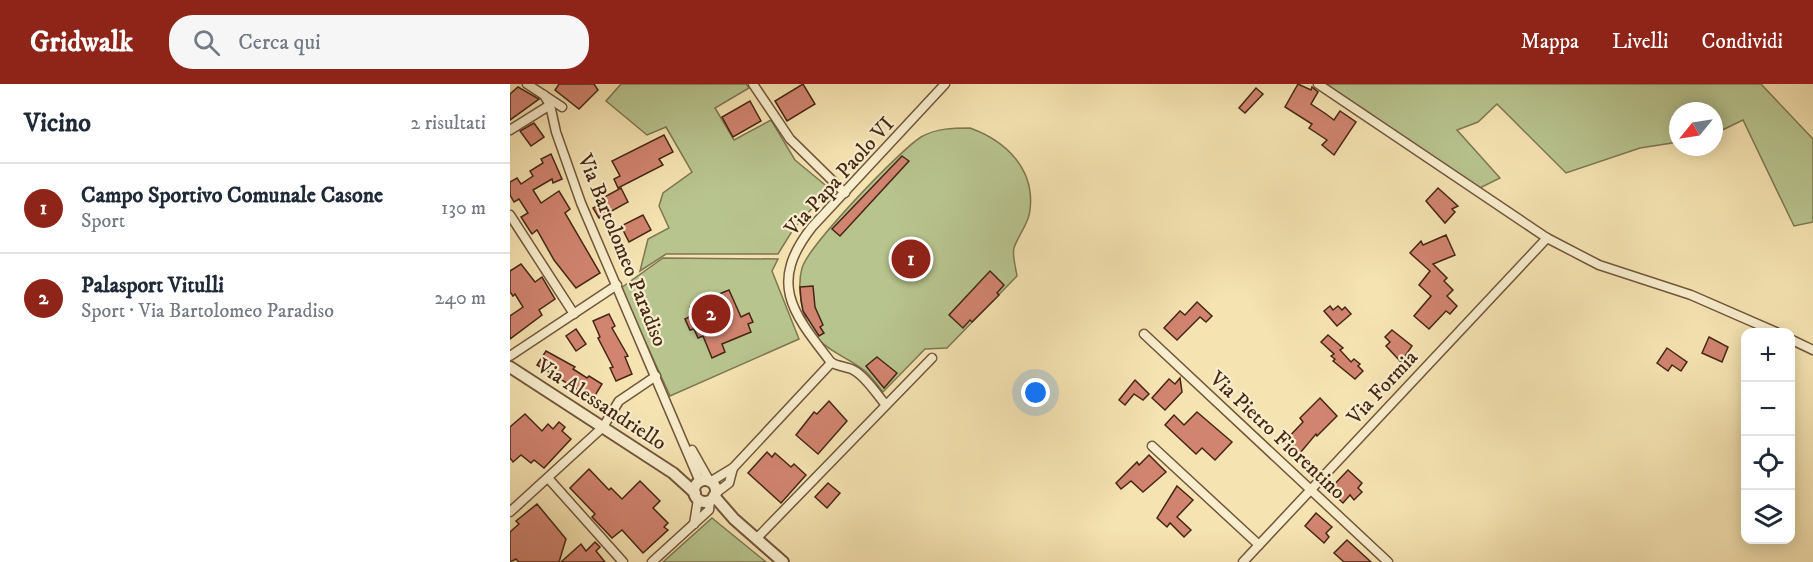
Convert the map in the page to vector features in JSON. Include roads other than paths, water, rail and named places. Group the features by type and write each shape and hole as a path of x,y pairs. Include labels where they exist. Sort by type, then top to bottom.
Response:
{"street":[{"path":"526,84 562,107"},
{"path":"753,84 790,139 845,193"},
{"name":"Via Papa Paolo VI","path":"831,363 800,320 788,286 788,270 799,244 945,84"},
{"path":"1318,84 1547,238 1599,265 1691,295 1767,328"},
{"name":"Via Bartolomeo Paradiso","path":"544,95 550,105 556,132 581,203 705,482"},
{"path":"510,130 550,105"},
{"path":"510,215 573,314"},
{"name":"Via Formia","path":"1243,562 1547,238"},
{"path":"510,356 617,285"},
{"name":"Via Pietro Fiorentino","path":"1144,334 1388,562"},
{"path":"1795,341 1813,350"},
{"path":"756,538 932,358"},
{"path":"694,525 696,496 705,482 733,468 831,363 855,371 886,405"},
{"name":"Via Alessandriello","path":"510,367 673,473 696,496"},
{"path":"510,512 603,427 619,401 656,376"},
{"path":"1152,446 1259,545"},
{"path":"696,496 713,497 729,483 733,468"},
{"name":"Via Alessandriello","path":"673,473 705,482"},
{"path":"548,478 623,562"},
{"path":"652,562 709,510 715,486 705,482"},
{"path":"713,497 721,512 734,519 783,562"}],"place":[{"name":"Campo Sportivo Comunale Casone","path":"911,259"},
{"name":"Palasport Vitulli","path":"711,314"}]}
